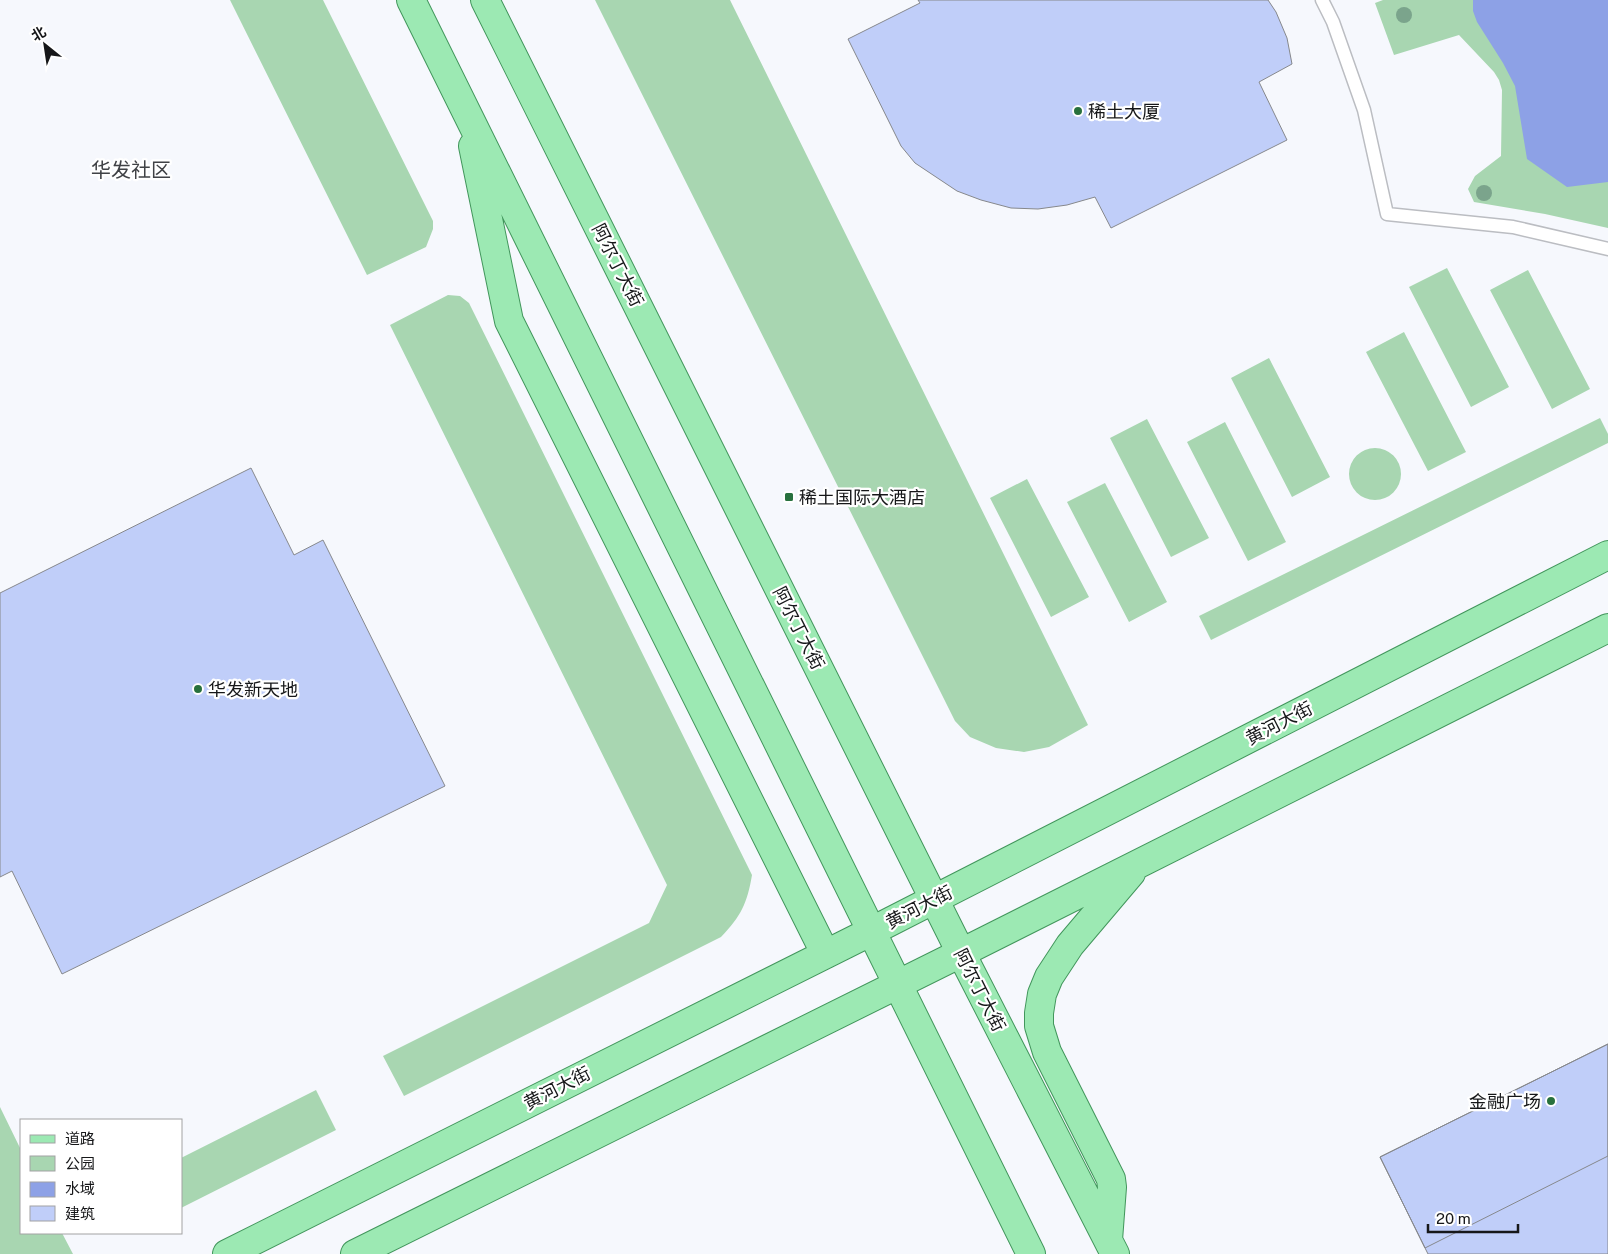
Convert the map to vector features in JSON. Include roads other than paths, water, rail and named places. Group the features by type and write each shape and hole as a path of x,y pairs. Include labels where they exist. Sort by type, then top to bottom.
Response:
{"main road":[{"path":"411,0 1031,1254"},
{"name":"阿尔丁大街","path":"485,0 961,953 1112,1247"},
{"path":"464,108 509,321 826,953"},
{"name":"黄河大街","path":"227,1254 872,931 1608,555"},
{"path":"355,1254 897,985 1608,628"},
{"path":"1112,1247 1111,1179 1047,1052 1039,1026 1039,1013 1042,994 1070,945 1138,864"}],"lane":[{"path":"1322,0 1333,22 1364,110 1387,214 1513,227 1608,249"}],"water":[{"path":"1473,0 1608,0 1608,182 1567,187 1527,159 1515,86 1477,22 1473,11"}],"place":[{"name":"稀土大厦","path":"1078,111"},
{"name":"稀土国际大酒店","path":"789,497"},
{"name":"华发新天地","path":"198,689"},
{"name":"金融广场","path":"1551,1101"}],"district":[{"name":"华发社区","path":"131,170"}]}
